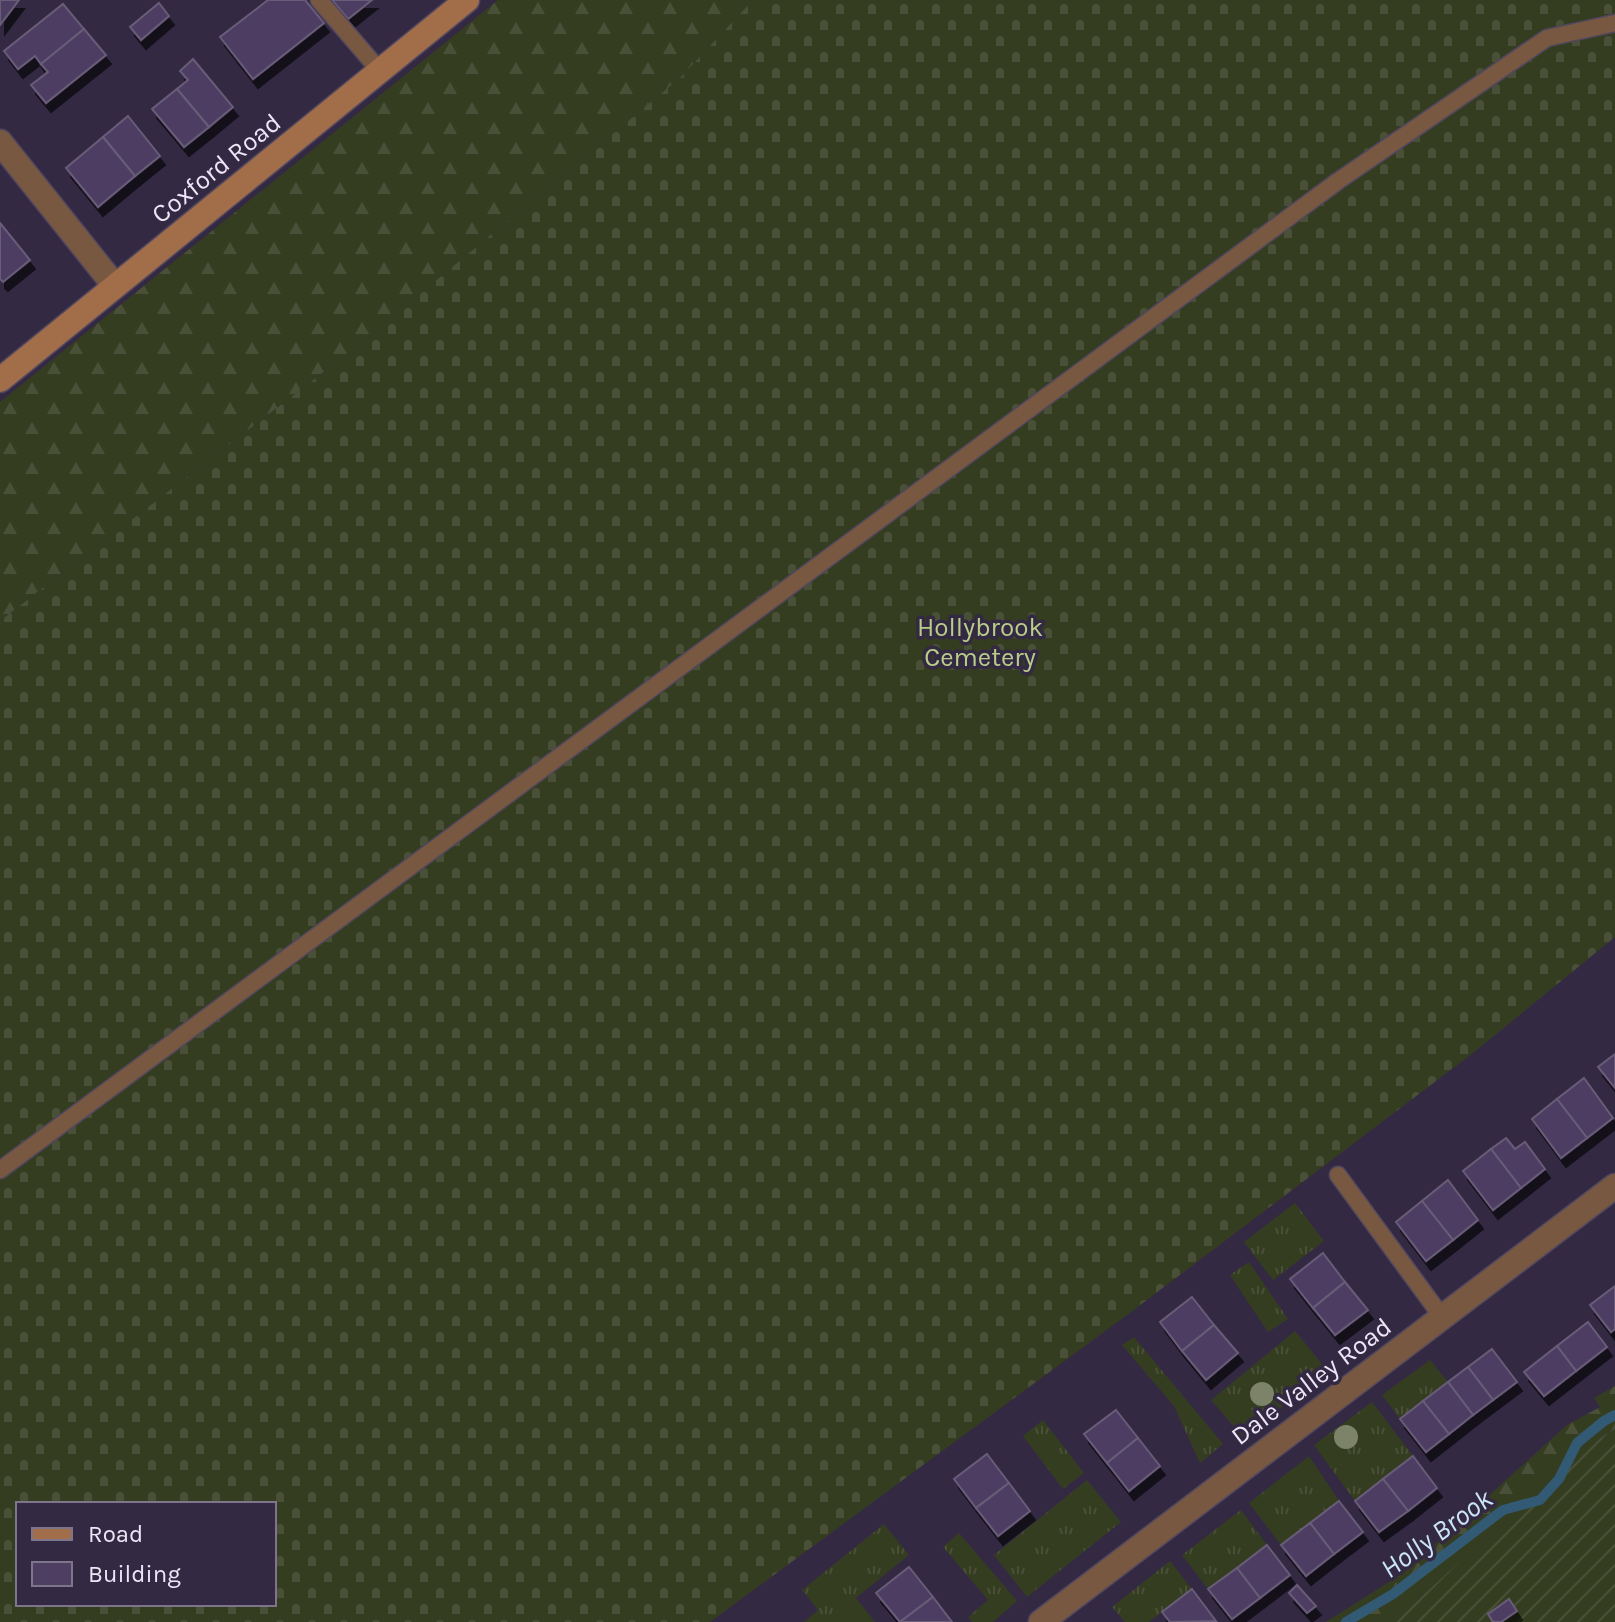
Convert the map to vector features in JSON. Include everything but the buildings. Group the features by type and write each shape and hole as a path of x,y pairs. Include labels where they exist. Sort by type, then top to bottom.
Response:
{"street":[{"name":"Coxford Road","path":"0,380 467,0"},
{"path":"0,142 115,286"},
{"name":"Dale Valley Road","path":"1041,1622 1615,1186"}],"lane":[{"path":"319,0 380,71"},
{"path":"0,1170 1338,181 1547,38 1615,23"},
{"path":"1338,1175 1442,1317"}],"green space":[{"path":"498,0 753,0 680,78 351,351 0,621 0,402"},
{"name":"Hollybrook Cemetery","path":"753,0 1615,0 1615,937 1473,1053 1131,1312 710,1622 0,1622 0,621 351,351 680,78"},
{"path":"1295,1203 1324,1241 1273,1280 1244,1242"},
{"path":"1249,1262 1288,1319 1268,1332 1230,1275"},
{"path":"1295,1331 1327,1370 1244,1438 1211,1400"},
{"path":"1134,1337 1223,1444 1200,1463 1174,1406 1122,1345"},
{"path":"1430,1360 1448,1382 1400,1419 1382,1395"},
{"path":"1615,1386 1615,1429 1583,1448 1418,1600 1382,1622 1326,1622 1403,1573 1567,1425 1600,1407 1594,1398"},
{"path":"1372,1402 1413,1456 1355,1501 1314,1445"},
{"path":"1043,1420 1084,1473 1063,1489 1023,1436"},
{"path":"1615,1429 1615,1622 1382,1622 1418,1600 1583,1448"},
{"path":"1309,1456 1339,1501 1281,1545 1249,1503"},
{"path":"1087,1480 1121,1522 1027,1597 994,1555"},
{"path":"1241,1510 1267,1545 1208,1589 1182,1555"},
{"path":"884,1524 909,1555 856,1598 875,1622 804,1622 818,1610 802,1590"},
{"path":"959,1533 1017,1601 993,1622 972,1622 968,1617 988,1600 943,1547"},
{"path":"1170,1561 1192,1589 1149,1622 1125,1622 1112,1607"}],"waterway":[{"name":"Holly Brook","path":"1346,1622 1393,1594 1503,1510 1540,1500 1559,1479 1577,1443 1615,1415"}]}
